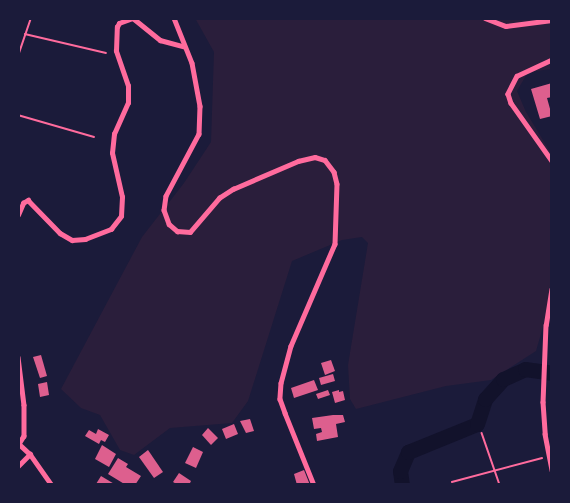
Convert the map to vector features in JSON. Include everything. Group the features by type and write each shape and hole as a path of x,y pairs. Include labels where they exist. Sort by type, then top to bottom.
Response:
{"street":[{"path":"18,215 23,203 28,200 60,233 72,240 85,239 111,230 121,216 122,197 112,153 114,134 128,103 128,86 116,51 117,27 119,23 133,18 160,40 183,46"},
{"path":"174,18 183,46 192,63 198,91 199,134 166,196 164,210 169,224 177,231 190,232 219,198 233,189 298,161 315,157 326,160 334,172 337,184 336,244 291,346 281,383 282,406 314,485"},
{"path":"485,18 506,27 552,20"},
{"path":"552,60 517,76 508,94 511,103 552,161"},
{"path":"552,289 546,325 548,390 545,434 552,470"},
{"path":"18,357 24,405 24,436 19,443 30,454 52,485"},
{"path":"18,466 30,454"}],"path":[{"path":"18,56 31,18"},
{"path":"26,34 106,54"},
{"path":"18,114 94,136"},
{"path":"482,433 500,485"},
{"path":"452,482 549,456"}],"shaded area":[{"path":"195,18 552,18 552,69 528,72 517,91 526,112 552,155 552,296 536,351 491,380 446,386 356,409 350,399 348,365 368,243 362,237 342,240 292,261 248,401 232,423 170,428 134,455 120,450 100,415 81,408 61,389 142,237 184,183 211,142 214,52"}],"building":[{"path":"552,83 552,97 547,98 552,116 540,119 531,89"},
{"path":"41,355 47,376 40,378 33,357"},
{"path":"331,360 335,371 325,375 321,363"},
{"path":"333,374 335,381 321,385 319,378"},
{"path":"314,380 318,390 294,398 291,388"},
{"path":"47,382 49,395 40,397 38,384"},
{"path":"328,390 330,395 318,399 316,394"},
{"path":"339,390 339,392 343,391 345,400 335,403 332,392"},
{"path":"343,415 345,422 336,424 338,437 317,441 316,434 322,432 321,428 314,429 312,418"},
{"path":"250,419 254,431 246,433 240,421"},
{"path":"234,424 238,434 226,439 222,429"},
{"path":"208,428 218,438 211,445 202,435"},
{"path":"98,429 109,435 105,442 101,440 99,444 85,436 89,430 96,434"},
{"path":"102,445 116,454 109,467 95,459"},
{"path":"193,447 203,452 196,468 185,463"},
{"path":"148,450 163,472 154,478 139,457"},
{"path":"118,458 128,464 126,467 141,476 135,485 126,485 108,474"},
{"path":"304,470 310,485 297,485 294,474"},
{"path":"179,473 191,481 189,485 178,485 173,482"},
{"path":"101,476 116,485 96,484"}],"waterway":[{"path":"402,485 400,471 408,452 477,424 485,399 503,379 525,369 552,373"}]}
